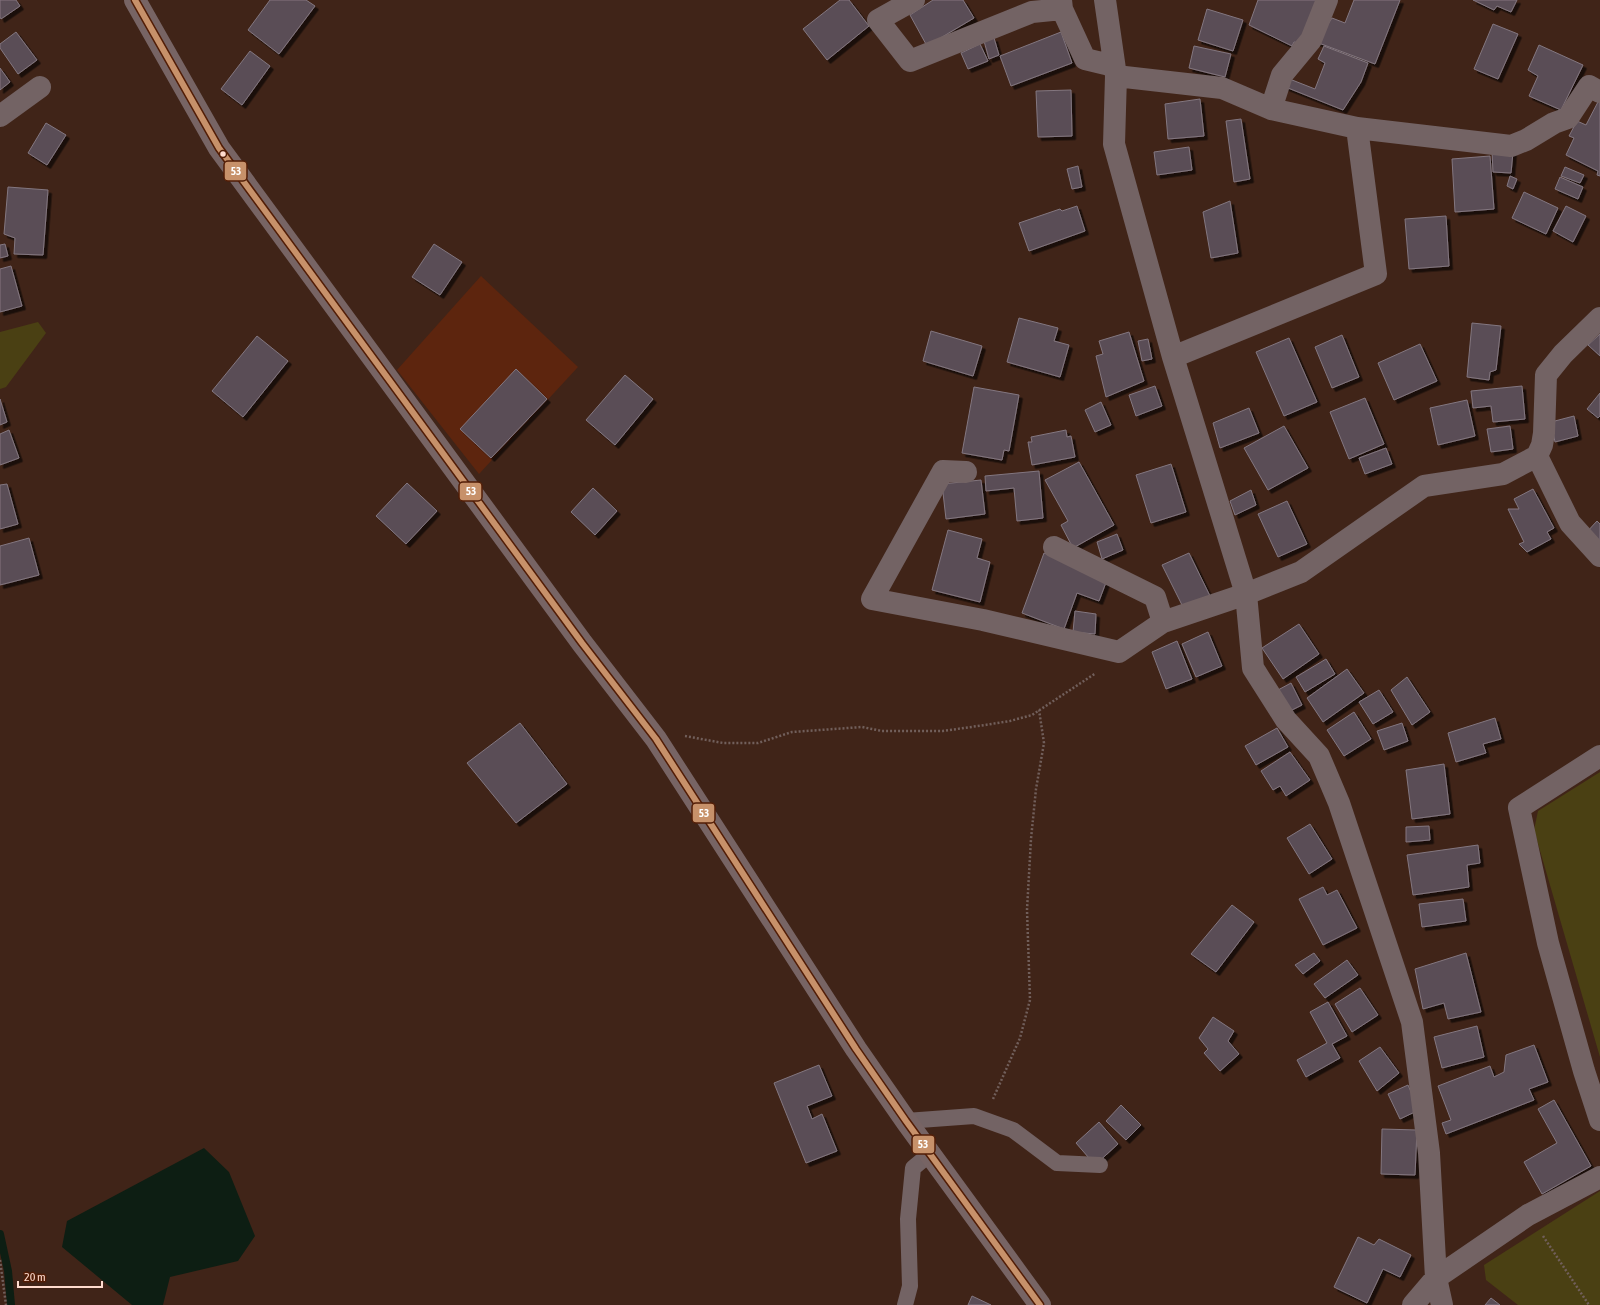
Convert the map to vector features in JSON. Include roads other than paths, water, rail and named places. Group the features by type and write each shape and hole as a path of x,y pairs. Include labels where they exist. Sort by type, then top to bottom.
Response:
{"main road":[{"path":"135,0 219,148 582,643 656,738 856,1049 906,1121 931,1153 1040,1305"}],"street":[{"path":"914,0 878,20 910,61 1032,12 1062,4 1085,59 1115,71 1222,88 1271,109 1358,128 1511,146 1526,140 1554,123 1568,118 1589,86 1600,92"},
{"path":"1105,0 1115,71 1114,144 1173,357 1246,594 1253,668 1286,720 1319,756 1339,803 1412,1022 1428,1154 1436,1278 1442,1305"},
{"path":"1271,109 1282,75 1311,40 1326,0"},
{"path":"0,116 40,87"},
{"path":"1173,357 1376,274 1358,128"},
{"path":"966,472 943,471 872,599 983,620 1119,652 1163,622 1246,594 1301,572 1424,486 1503,474 1537,456 1542,445 1544,433 1546,375 1564,354 1600,318"},
{"path":"1537,456 1570,523 1600,556"},
{"path":"1054,547 1155,597 1163,622"},
{"path":"1600,756 1519,808 1548,942 1584,1071 1600,1120"},
{"path":"1413,1305 1436,1278 1528,1215 1600,1177"}],"lane":[{"path":"906,1121 974,1116 1013,1130 1057,1163 1100,1165"},
{"path":"905,1305 910,1286 908,1218 913,1168 931,1153"}],"waterway":[{"path":"0,1234 8,1271 11,1305"}]}
